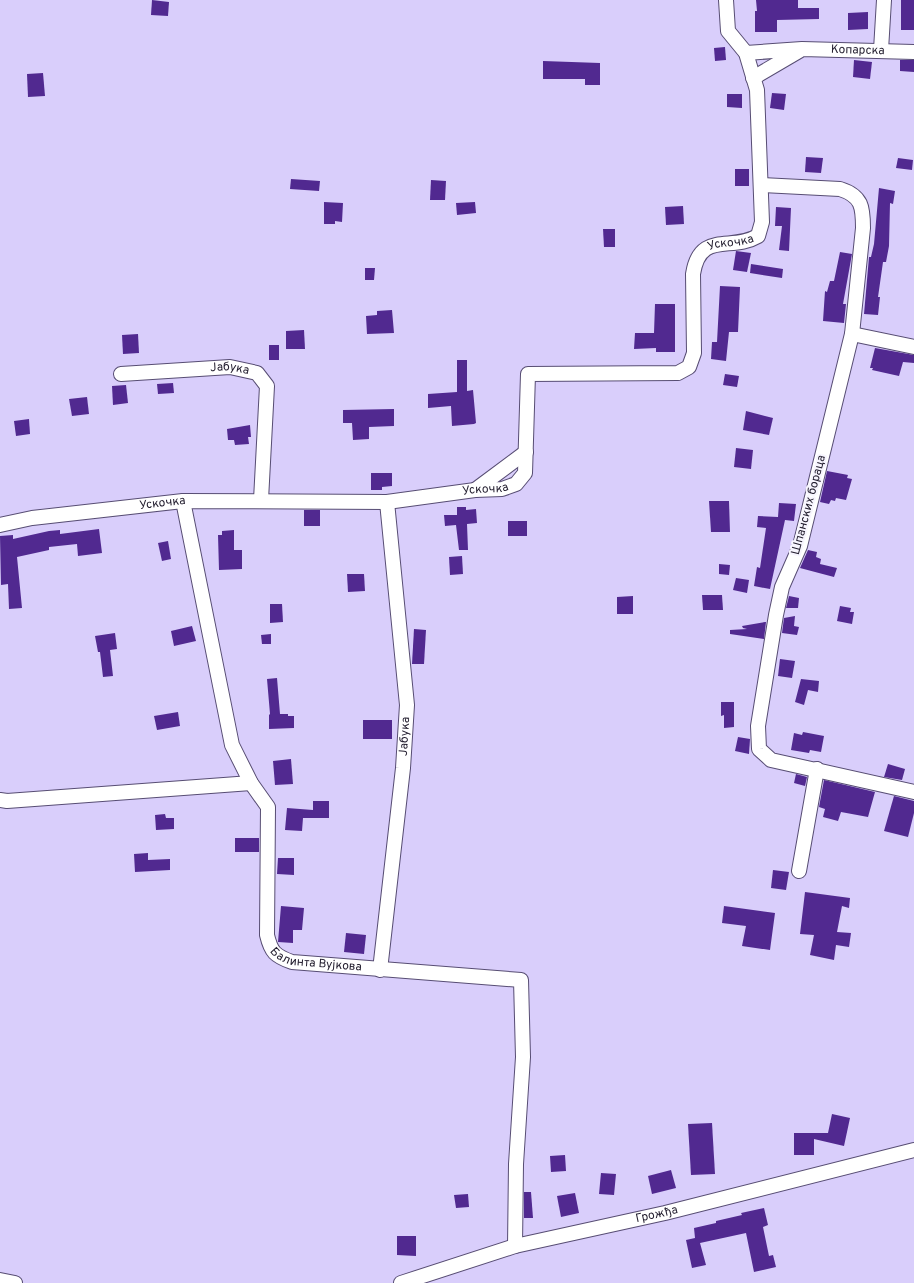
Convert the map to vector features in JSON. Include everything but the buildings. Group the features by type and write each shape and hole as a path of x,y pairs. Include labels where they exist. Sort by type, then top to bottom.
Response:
{"street":[{"name":"Ускочка","path":"0,526 32,518 183,501 262,500 387,502 475,490 502,489 516,484 525,473 528,374 678,373 689,367 694,353 693,274 695,261 700,252 709,246 750,241 758,236 762,222 757,90 746,53 728,31 726,0"},
{"path":"881,50 884,0"},
{"name":"Копарска","path":"746,53 802,49 914,52"},
{"path":"753,78 802,49"},
{"name":"Шпанских бораца","path":"761,185 840,189 848,191 857,198 862,208 863,228 852,334 800,546 782,587 758,726 759,749 771,760 817,769 914,792"},
{"path":"852,334 914,347"},
{"name":"Јабука","path":"120,374 230,367 257,373 266,386 262,500"},
{"path":"475,490 526,452"},
{"name":"Балинта Вујкова","path":"183,501 232,745 251,784 268,807 266,935 270,948 279,958 292,962 521,980 523,1057 516,1164 515,1246"},
{"name":"Јабука","path":"380,970 403,768 407,705 387,502"},
{"path":"799,871 817,769"},
{"path":"0,800 7,801 251,784"},
{"name":"Грожђа","path":"401,1283 515,1246 665,1213 914,1150"},
{"path":"0,1280 15,1283"}]}
